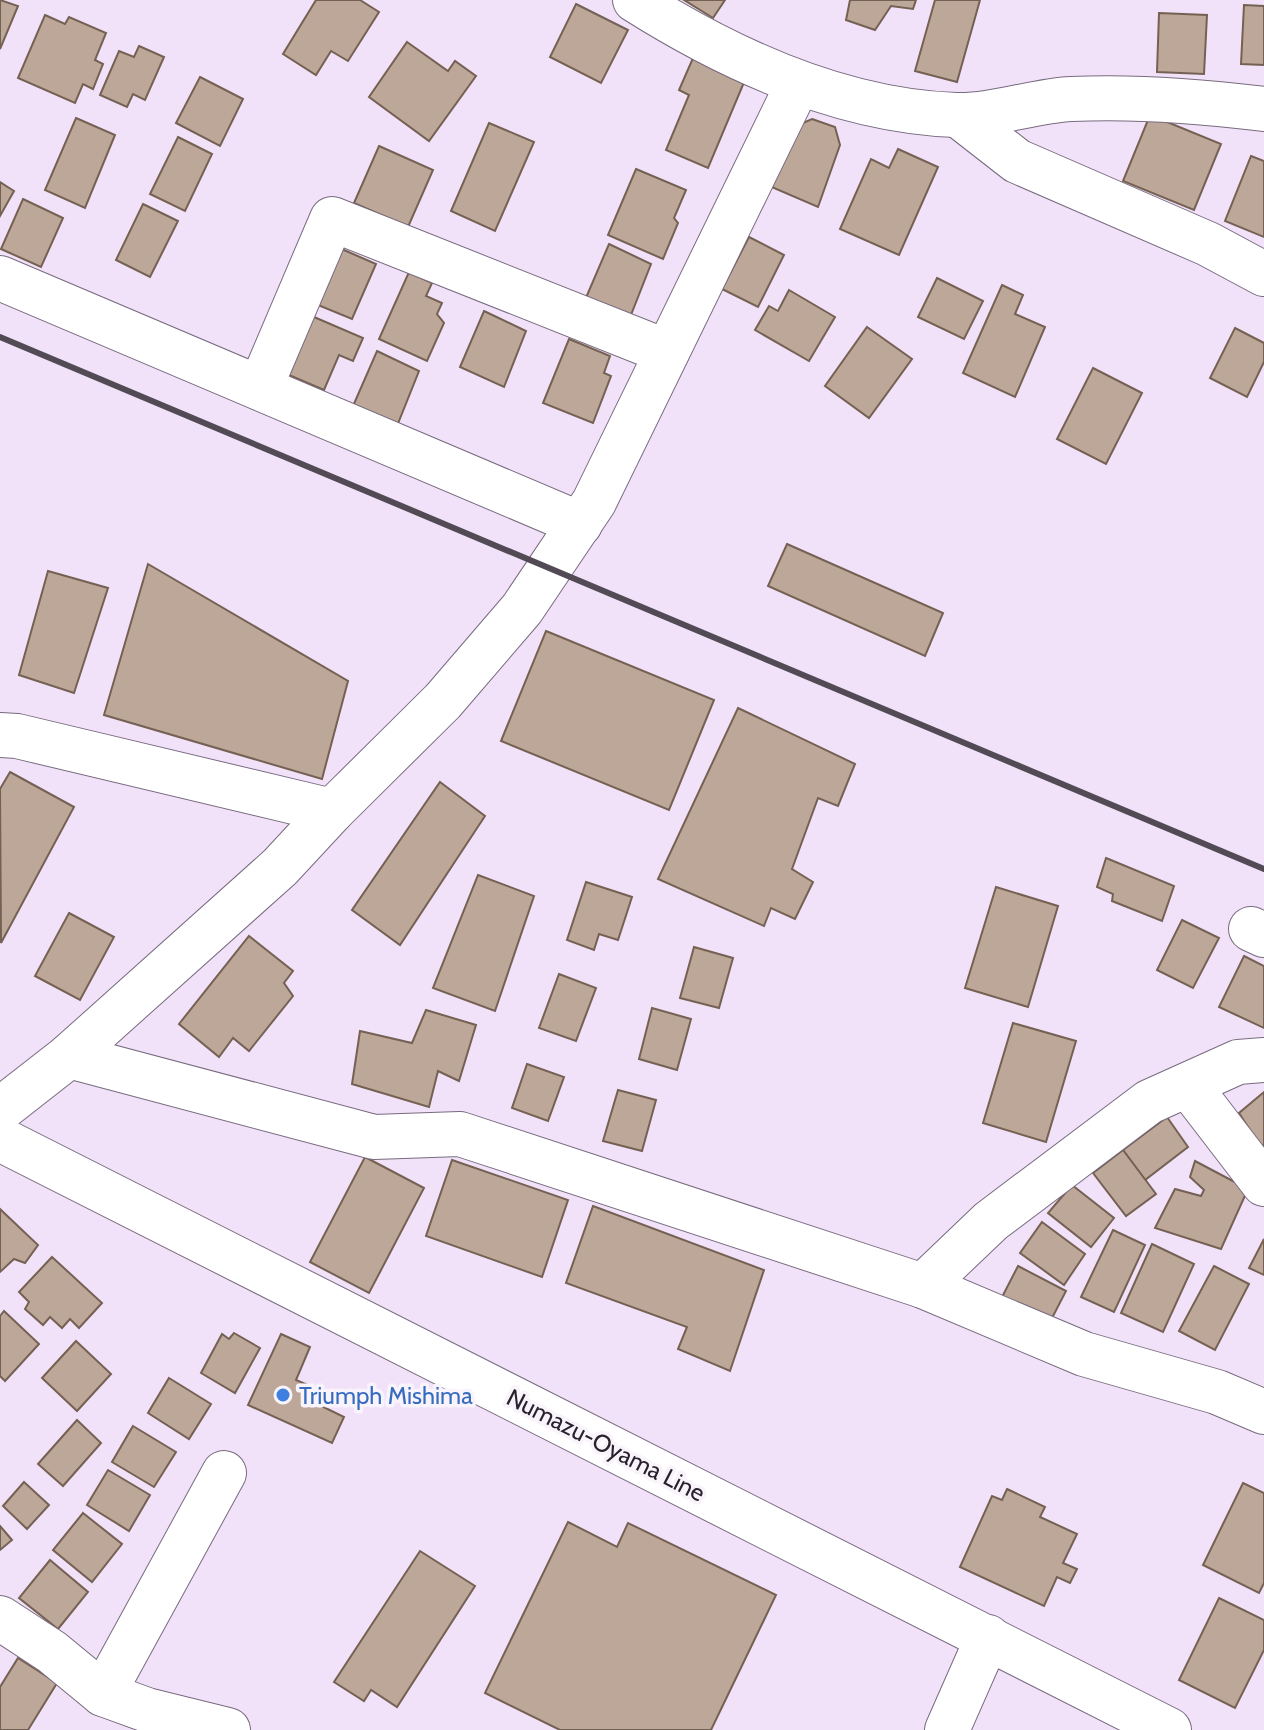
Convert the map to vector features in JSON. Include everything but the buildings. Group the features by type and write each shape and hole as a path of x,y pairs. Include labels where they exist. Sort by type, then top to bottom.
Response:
{"street":[{"path":"635,0 675,25 798,84 883,105 958,115 1069,99 1183,99 1264,109"},
{"path":"0,1110 69,1056 280,867 443,701 522,609 594,502 798,84"},
{"path":"958,115 1017,161 1208,244 1264,274"},
{"path":"260,388 332,219 667,352"},
{"path":"0,278 580,524"},
{"path":"0,735 17,736 332,811"},
{"path":"69,1056 374,1137 460,1134 923,1286 1084,1354 1217,1392 1264,1412"},
{"path":"923,1286 991,1221 1149,1102 1238,1062 1264,1060"},
{"path":"1188,1085 1264,1184"},
{"name":"Numazu-Oyama Line","path":"0,1139 1169,1730"},
{"path":"103,1694 224,1473"},
{"path":"1,1621 52,1652 103,1694 147,1710 228,1730"},
{"path":"947,1730 988,1637"}],"railway":[{"path":"0,337 1264,869"}],"place":[{"name":"Triumph Mishima","path":"283,1395"}]}
